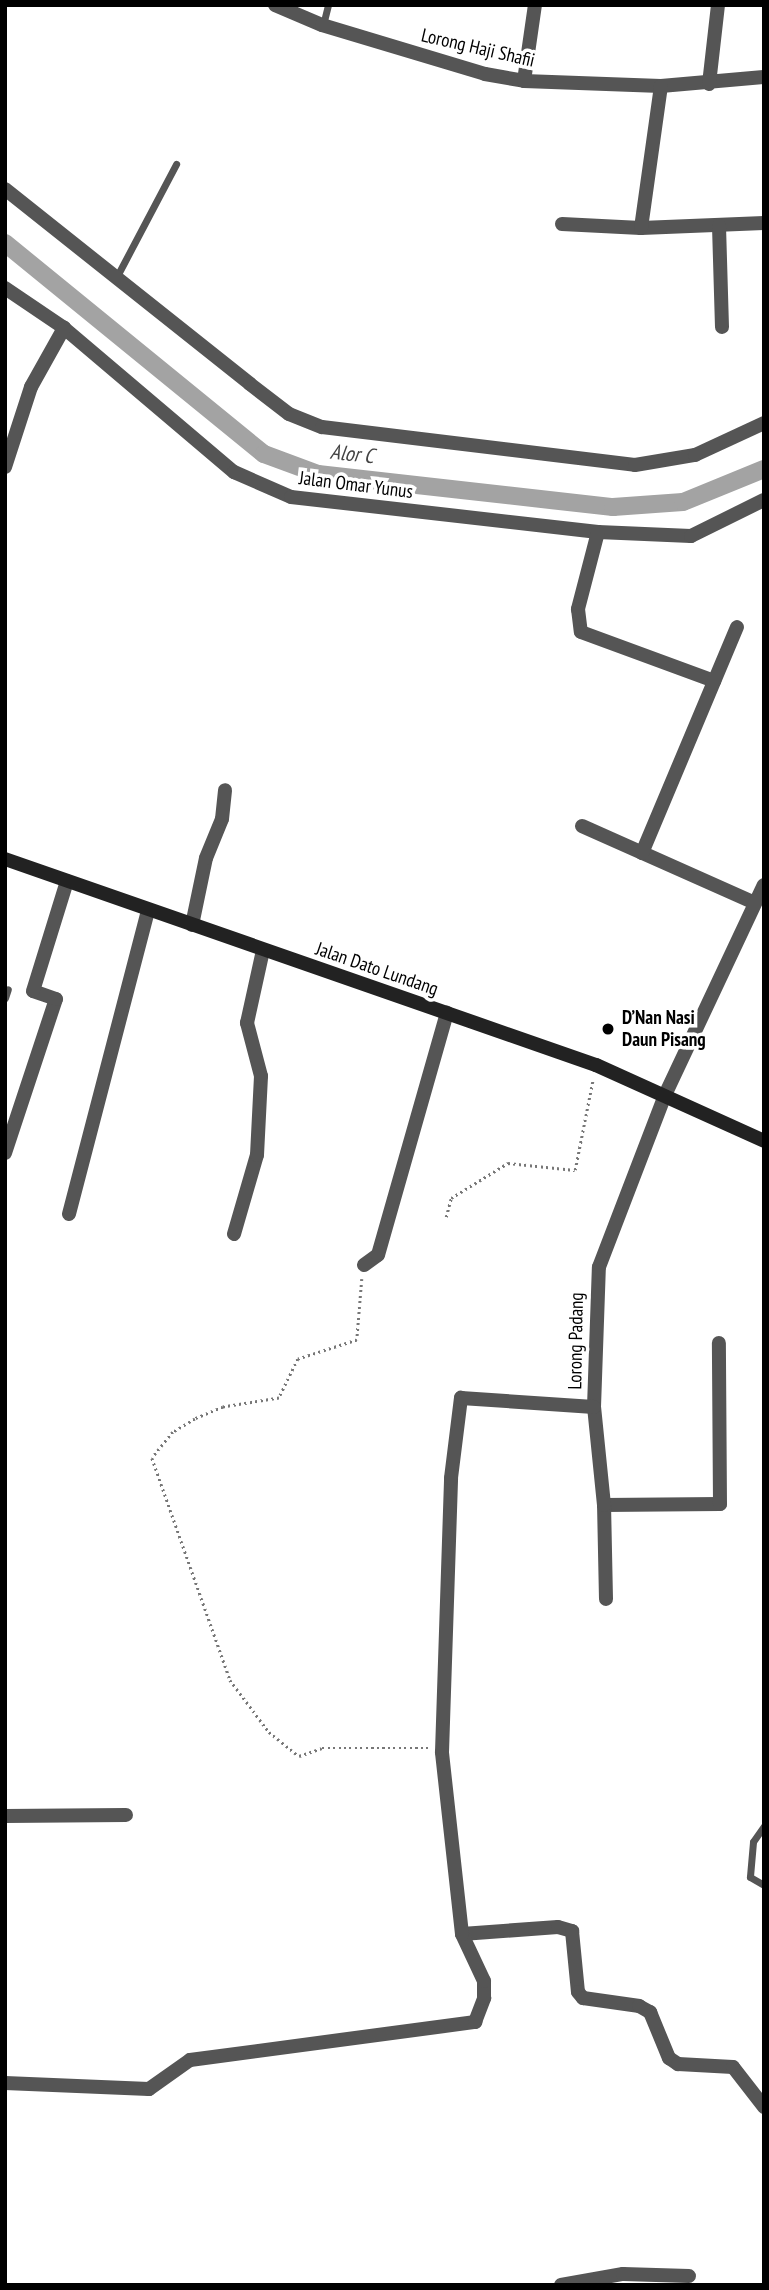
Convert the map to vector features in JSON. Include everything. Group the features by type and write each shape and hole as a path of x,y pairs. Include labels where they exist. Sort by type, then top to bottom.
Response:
{"main road":[{"name":"Jalan Dato Lundang","path":"5,859 596,1065 733,1124 764,1141"},
{"name":"Jalan Dato Lundang","path":"733,1124 764,1132"}],"street":[{"name":"Lorong Haji Shafii","path":"275,5 323,25 485,74 524,81 661,86 709,84 764,77"},
{"path":"524,81 535,5"},
{"path":"709,84 718,5"},
{"path":"640,228 661,86"},
{"path":"5,189 289,414 322,427 635,465 695,455 764,423"},
{"path":"562,224 640,228 764,223"},
{"path":"719,226 722,327"},
{"name":"Jalan Omar Yunus","path":"5,288 64,328 234,472 262,488 341,504 598,532 691,536 764,500"},
{"path":"5,467 31,387 64,328"},
{"path":"598,532 577,614 581,632 714,681"},
{"path":"642,853 737,627"},
{"path":"192,925 206,858 222,819 225,790"},
{"path":"582,826 755,903"},
{"path":"5,1153 56,999 33,991 67,881"},
{"name":"Lorong Padang","path":"606,1599 604,1505 594,1407 599,1267 664,1094 764,885"},
{"path":"69,1214 148,910"},
{"path":"234,1234 257,1154 261,1076 247,1023 263,950"},
{"path":"364,1265 378,1255 447,1013"},
{"path":"604,1505 720,1504 719,1343"},
{"path":"5,2083 149,2089 190,2060 475,2022 484,1998 484,1981 462,1934 442,1748 449,1513 461,1398 594,1407"},
{"path":"5,1816 126,1815"},
{"path":"462,1934 558,1927 572,1931 578,1992 583,1998 639,2006 650,2012 669,2058 678,2064 733,2067 764,2107"},
{"path":"561,2285 623,2274 688,2276"}],"lane":[{"path":"323,25 328,5"},
{"path":"115,278 176,164"},
{"path":"764,1826 753,1842 750,1877 764,1885"}],"path":[{"path":"446,1217 451,1198 508,1163 575,1170 596,1065"},
{"path":"364,1265 357,1340 298,1359 279,1398 223,1407 195,1419 173,1432 152,1458 230,1680 269,1732 299,1756 322,1748 442,1748"}],"waterway":[{"name":"Alor C","path":"5,243 264,454 318,474 613,507 683,502 764,469"}],"place":[{"name":"D’Nan Nasi Daun Pisang","path":"608,1029"}]}
